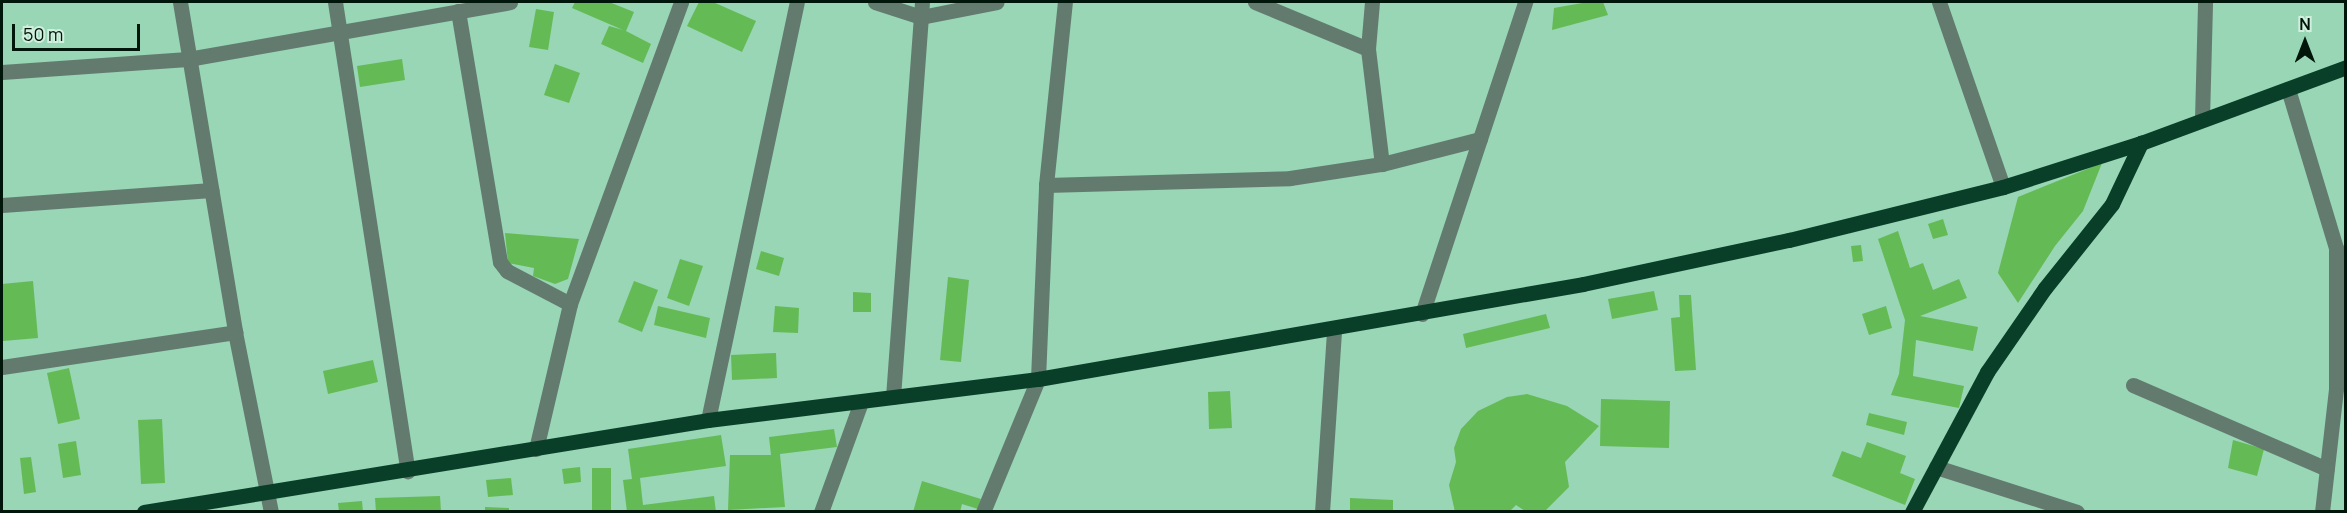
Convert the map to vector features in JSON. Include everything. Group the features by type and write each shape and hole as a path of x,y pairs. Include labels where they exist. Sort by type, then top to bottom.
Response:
{"main road":[{"path":"144,512 268,494 708,420 1038,379 1422,314 1777,243 2003,187 2141,143 2346,67"},
{"path":"1912,512 1987,372 2045,288 2112,204 2141,143"}],"street":[{"path":"180,2 235,332 271,512"},
{"path":"335,2 408,471"},
{"path":"2,72 188,58 510,2"},
{"path":"536,449 570,304 681,2"},
{"path":"708,420 797,2"},
{"path":"875,2 922,9 997,2"},
{"path":"983,512 1038,379 1046,185 1065,2"},
{"path":"1255,2 1368,49"},
{"path":"1372,2 1368,49 1382,164"},
{"path":"1422,314 1525,2"},
{"path":"1940,2 2003,187"},
{"path":"2202,120 2205,2"},
{"path":"893,397 922,9"},
{"path":"458,11 501,262 507,271 570,304"},
{"path":"2288,89 2341,248 2341,389 2322,512"},
{"path":"1046,185 1244,182 1382,164 1480,139"},
{"path":"2,205 211,190"},
{"path":"1322,512 1334,329"},
{"path":"2,367 235,332"},
{"path":"2133,385 2327,469"},
{"path":"821,512 861,402"},
{"path":"1936,467 2077,512"}],"building":[{"path":"575,2 609,2 634,12 626,31 651,44 643,63 601,44 609,26 623,30 572,8"},
{"path":"699,2 713,2 756,21 742,52 687,26"},
{"path":"1588,2 1603,2 1608,15 1552,30 1554,8"},
{"path":"536,9 554,12 548,50 529,47"},
{"path":"402,59 405,80 360,87 357,66"},
{"path":"555,64 580,73 569,103 544,95"},
{"path":"2102,163 2083,211 2055,246 2018,303 1998,273 2018,197"},
{"path":"1943,219 1948,235 1933,239 1928,224"},
{"path":"1898,231 1910,268 1923,263 1933,290 1959,279 1967,298 1920,316 1978,327 1973,351 1916,340 1913,376 1964,386 1959,408 1891,395 1899,374 1905,320 1878,239"},
{"path":"505,233 579,239 568,279 555,284 533,276 534,268 508,263"},
{"path":"1861,245 1863,261 1853,262 1851,246"},
{"path":"761,251 784,258 779,276 756,269"},
{"path":"680,259 703,266 689,306 667,298"},
{"path":"948,277 969,280 961,362 940,360"},
{"path":"33,281 38,338 3,341 2,284"},
{"path":"634,281 658,290 642,332 618,322"},
{"path":"1654,291 1658,310 1612,319 1608,299"},
{"path":"853,292 871,293 871,312 853,312"},
{"path":"1679,295 1691,295 1696,370 1675,371 1671,318 1680,317"},
{"path":"658,306 710,318 706,338 654,325"},
{"path":"775,306 799,308 798,333 773,332"},
{"path":"1886,306 1892,328 1869,335 1862,314"},
{"path":"1546,314 1550,328 1466,348 1463,334"},
{"path":"776,353 777,378 732,380 731,355"},
{"path":"373,360 378,382 328,394 323,371"},
{"path":"69,368 80,419 58,424 47,373"},
{"path":"1230,391 1232,428 1209,429 1208,392"},
{"path":"1527,394 1567,406 1599,426 1565,462 1569,487 1545,511 1525,511 1516,505 1509,512 1455,512 1449,485 1456,462 1454,448 1461,429 1478,411 1507,397"},
{"path":"1601,399 1670,401 1669,448 1600,446"},
{"path":"1869,413 1907,422 1904,435 1866,425"},
{"path":"162,419 165,483 141,484 138,420"},
{"path":"834,429 837,447 780,454 785,507 728,510 730,455 771,455 769,437"},
{"path":"721,435 726,466 640,478 643,505 714,496 716,512 627,512 623,480 632,479 628,449"},
{"path":"2233,440 2264,449 2257,476 2228,468"},
{"path":"76,441 81,475 63,478 58,444"},
{"path":"1867,442 1906,456 1900,473 1915,479 1905,505 1832,476 1842,451 1861,458"},
{"path":"31,457 36,492 24,494 20,458"},
{"path":"580,467 581,482 564,484 562,469"},
{"path":"592,468 611,468 611,512 592,512"},
{"path":"511,478 513,495 488,497 486,480"},
{"path":"922,481 981,499 978,509 962,504 960,512 913,512"},
{"path":"440,496 441,512 376,512 375,498"},
{"path":"1350,498 1393,500 1393,512 1350,512"},
{"path":"362,501 363,512 339,512 338,503"},
{"path":"485,507 509,508 509,512 485,512"}]}
